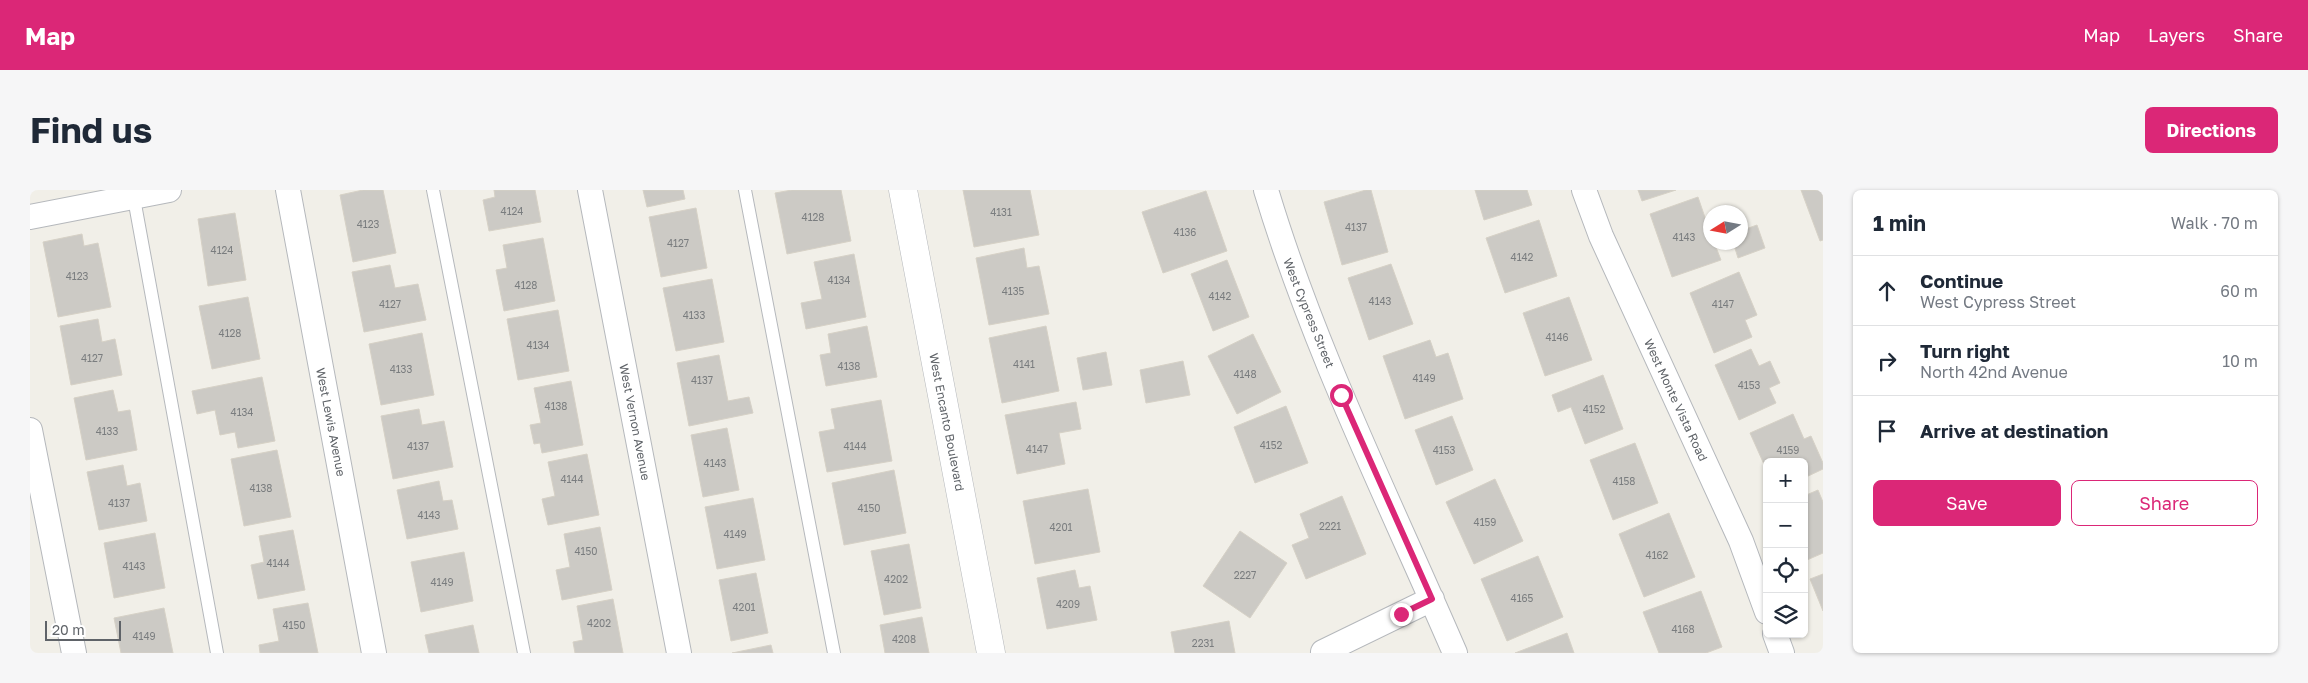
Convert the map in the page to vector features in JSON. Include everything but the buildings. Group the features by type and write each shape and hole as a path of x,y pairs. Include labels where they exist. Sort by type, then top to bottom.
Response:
{"street":[{"path":"30,217 133,193 169,190"},
{"name":"West Lewis Avenue","path":"288,190 374,653"},
{"name":"West Vernon Avenue","path":"590,190 679,653"},
{"name":"West Encanto Boulevard","path":"903,190 991,653"},
{"name":"West Cypress Street","path":"1266,190 1287,261 1341,395 1455,653"},
{"name":"West Monte Vista Road","path":"1584,190 1601,236 1742,541 1763,601"},
{"path":"30,430 74,653"},
{"path":"1322,652 1432,599"},
{"path":"1776,638 1782,653"}],"lane":[{"path":"433,190 524,653"},
{"path":"745,190 834,653"},
{"path":"133,193 216,653"}],"route":[{"path":"1341,395 1432,599 1401,614"}]}
